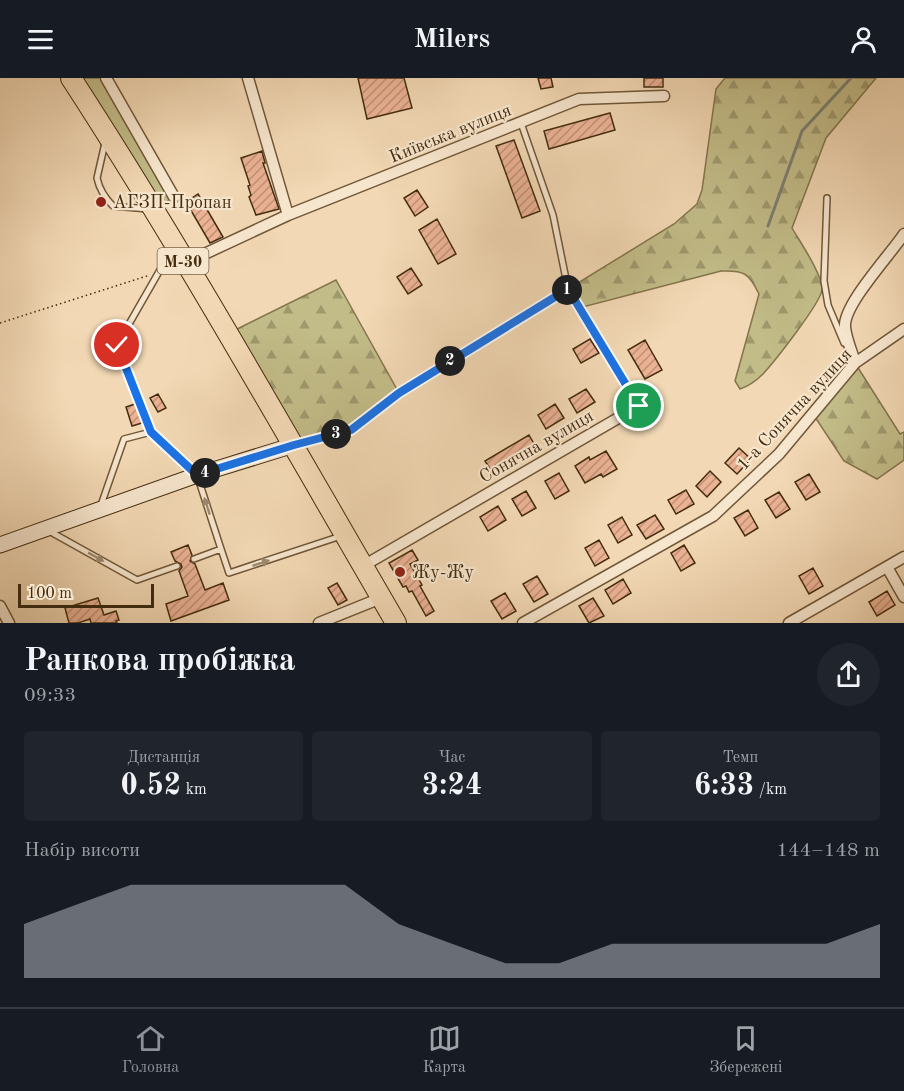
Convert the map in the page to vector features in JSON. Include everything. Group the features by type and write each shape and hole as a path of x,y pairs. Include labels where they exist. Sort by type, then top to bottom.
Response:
{"highway":[{"name":"М-30","path":"71,78 294,445 396,623"}],"street":[{"path":"106,78 174,196"},
{"path":"248,78 288,215"},
{"name":"Київська вулиця","path":"185,263 288,215 579,99 664,96"},
{"path":"855,363 845,327 846,315 858,295 904,234"},
{"name":"1-а Сонячна вулиця","path":"524,623 713,516 784,449 855,363 904,329"},
{"name":"Сонячна вулиця","path":"363,566 639,406"},
{"path":"0,545 197,475 294,445"},
{"path":"789,623 904,557"},
{"path":"887,567 904,597"},
{"path":"319,623 381,598"},
{"path":"0,606 9,623"}],"lane":[{"name":"Сонячна вулиця","path":"521,123 553,214 568,289 639,406"},
{"path":"107,134 97,178 98,184 113,206 153,210"},
{"path":"827,198 825,289 828,305 850,358 855,363"},
{"path":"174,245 117,345 151,432 197,475 229,573 345,535"},
{"path":"294,445 351,430 399,393 568,289"},
{"path":"100,508 124,439 151,432"},
{"path":"45,529 137,580 177,566"},
{"path":"194,560 221,549"}],"path":[{"path":"0,323 160,271"}],"green space":[{"path":"71,78 106,78 174,197 153,210"},
{"path":"725,78 876,78 826,138 792,228 819,276 822,290 819,297 796,333 769,368 755,381 740,389 735,381 759,294 745,274 721,271 579,308 568,289 674,224 697,204 702,190 716,89"},
{"path":"336,280 399,393 351,430 294,445 227,334"},
{"path":"855,363 900,434 904,432 904,460 877,479 844,461 813,414"}],"building":[{"path":"358,78 404,78 412,108 367,119"},
{"path":"538,78 551,78 553,87 541,89"},
{"path":"644,78 663,78 663,87 644,87"},
{"path":"610,113 615,130 549,149 544,131"},
{"path":"514,140 540,211 522,218 496,146"},
{"path":"262,151 265,163 263,163 279,209 256,215 249,197 251,195 248,186 250,185 241,158"},
{"path":"417,190 428,207 415,216 404,198"},
{"path":"198,194 223,237 210,243 186,202"},
{"path":"437,219 456,254 438,264 419,230"},
{"path":"411,268 422,285 408,294 397,277"},
{"path":"590,339 599,353 581,363 573,349"},
{"path":"645,340 662,370 645,379 628,350"},
{"path":"586,389 595,402 577,413 569,399"},
{"path":"158,394 166,408 158,412 150,398"},
{"path":"135,404 142,423 132,426 126,407"},
{"path":"555,404 564,418 546,429 538,415"},
{"path":"529,435 537,449 494,475 485,461"},
{"path":"739,448 751,459 737,474 725,463"},
{"path":"606,451 617,469 603,477 601,474 585,483 575,466 589,457 590,460"},
{"path":"710,471 721,482 707,497 696,486"},
{"path":"559,473 569,491 555,499 545,481"},
{"path":"809,474 820,492 806,500 795,482"},
{"path":"686,490 694,504 676,514 668,500"},
{"path":"526,491 536,508 522,516 512,499"},
{"path":"779,492 790,509 776,518 765,500"},
{"path":"498,506 506,520 488,531 480,517"},
{"path":"748,510 758,528 745,536 734,518"},
{"path":"655,515 664,529 646,539 637,525"},
{"path":"622,517 632,535 618,543 608,525"},
{"path":"599,540 609,558 595,566 585,548"},
{"path":"188,545 192,555 190,561 195,564 205,590 223,583 229,600 171,621 166,604 188,596 179,571 181,564 175,561 171,552"},
{"path":"684,545 695,563 681,571 671,553"},
{"path":"412,550 418,560 410,564 434,611 426,616 412,591 409,592 406,586 403,587 389,563"},
{"path":"813,568 823,586 809,594 799,576"},
{"path":"537,576 548,594 534,602 523,584"},
{"path":"623,579 631,593 613,604 605,590"},
{"path":"337,583 347,600 338,605 328,588"},
{"path":"887,591 895,605 877,616 869,602"},
{"path":"505,593 516,611 502,619 491,601"},
{"path":"98,598 104,615 116,611 119,620 116,621 117,623 91,623 90,619 69,623 65,608"},
{"path":"593,598 604,616 589,623 579,606"}],"waterway":[{"path":"768,226 802,131 851,78"}],"place":[{"name":"АГЗП-Пропан","path":"101,202"},
{"name":"Жу-Жу","path":"400,572"}],"route":[{"path":"117,345 151,432 197,475 351,430 399,393 568,289 639,406"}]}
